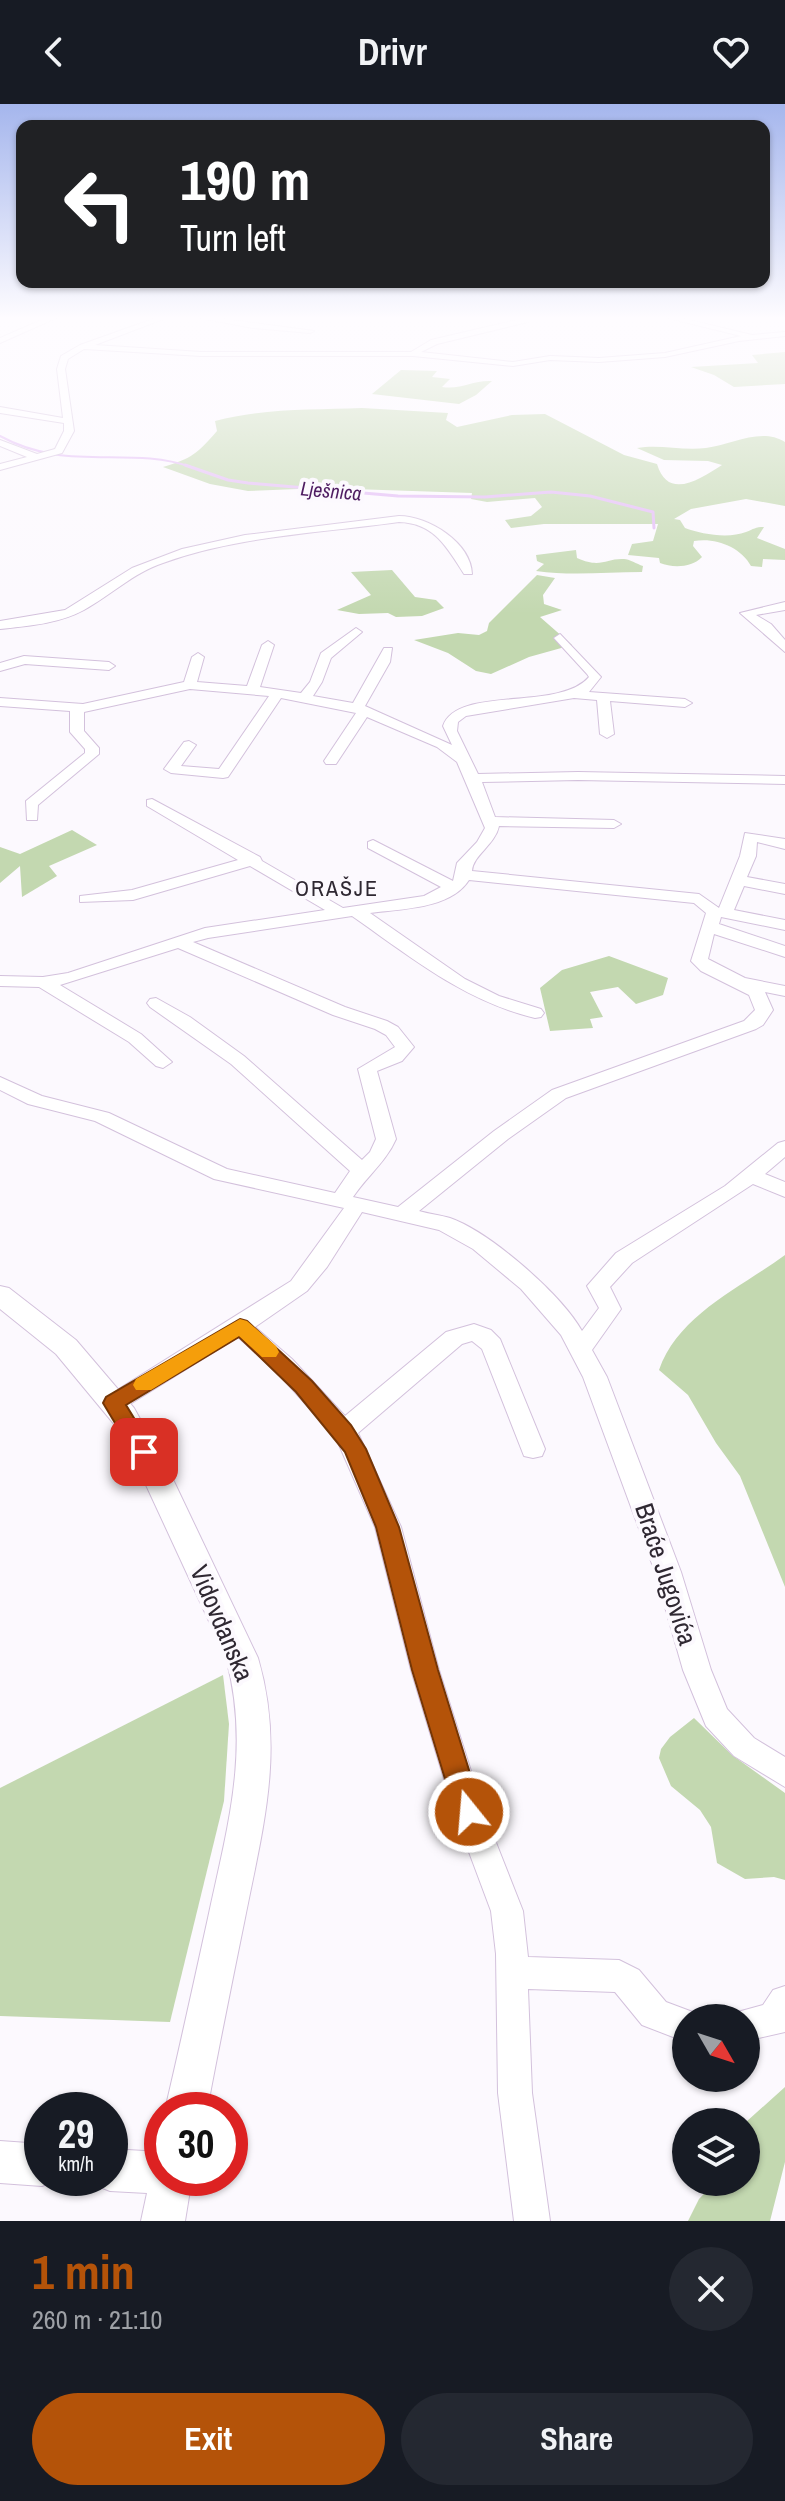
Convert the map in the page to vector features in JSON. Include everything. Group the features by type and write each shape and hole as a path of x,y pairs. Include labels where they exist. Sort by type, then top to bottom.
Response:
{"street":[{"path":"41,417 66,421"},
{"path":"0,467 59,451 68,436 66,417"},
{"path":"0,443 43,457"},
{"path":"0,625 40,621 66,613 135,572 167,558 224,544 399,519 422,521 438,530 456,549 468,572"},
{"path":"785,606 746,613 767,627 785,648"},
{"path":"305,697 316,682 325,656 356,632"},
{"path":"560,638 595,677 576,695"},
{"path":"253,689 268,645"},
{"path":"331,761 388,651"},
{"path":"190,685 198,657"},
{"path":"0,667 24,660 109,666"},
{"path":"0,702 77,709 190,685 253,689 360,709 449,748 463,760"},
{"path":"189,745 171,769 223,774 278,693"},
{"path":"0,981 43,982 84,974 205,933 428,900 459,882 465,863 490,835 492,821 450,731 453,718 470,711 576,695 685,703"},
{"path":"603,698 607,734"},
{"path":"32,817 31,804 92,754 92,748 77,732 77,709"},
{"path":"473,778 578,776 785,780"},
{"path":"152,803 347,911 459,983 493,1000 535,1013"},
{"path":"492,821 614,824"},
{"path":"785,844 750,836 748,856 737,880 698,949 699,961 706,968 742,983 785,991"},
{"path":"373,845 410,867 459,882 693,896 710,906 717,917 785,952"},
{"path":"86,899 133,895 255,860"},
{"path":"737,880 785,889"},
{"path":"717,917 785,925"},
{"path":"114,1403 240,1326 299,1286 310,1274 362,1171 379,1155 386,1139 367,1069 402,1052 405,1047 381,1025 339,1011 176,941"},
{"path":"43,982 135,1038 163,1062"},
{"path":"404,1213 501,1135 559,1094 757,1021 764,1005 756,993 742,983"},
{"path":"156,1003 216,1042 362,1171"},
{"name":"Braće Jugovića","path":"0,1083 35,1100 102,1117 221,1174 445,1224 481,1244 529,1284 557,1314 581,1348 608,1407 668,1572 697,1670 716,1717 744,1747 785,1773"},
{"path":"581,1348 610,1309 598,1286 624,1258 753,1176 785,1147"},
{"path":"753,1176 785,1190"},
{"name":"Vidovdanska","path":"0,1295 66,1347 124,1416 154,1471 235,1643 249,1681 254,1705 256,1758 247,1829 190,2092"},
{"path":"240,1326 284,1365 344,1431 355,1449 388,1527 425,1670 469,1812 507,1911 515,2093 532,2221"},
{"path":"344,1431 454,1338 474,1332 492,1345 533,1449"},
{"path":"511,1972 619,1976 627,1979 653,2013 672,2022"},
{"path":"760,2022 773,2020 785,2002"},
{"path":"0,2162 24,2164"},
{"path":"163,2221 168,2196"}],"green space":[{"path":"233,417 447,417 446,420 457,427 504,417 550,417 624,455 657,464 669,482 677,484 695,481 722,465 708,461 664,460 637,448 697,449 746,438 776,438 785,442 785,506 746,499 691,509 674,519 680,520 685,528 715,535 739,534 764,527 757,538 785,549 785,560 763,559 762,567 751,566 734,549 719,542 702,540 694,541 693,546 702,557 687,565 670,566 660,563 659,558 628,555 632,544 653,541 658,524 544,524 511,528 505,520 531,516 542,507 535,498 487,502 471,499 472,493 323,488 248,491 210,484 163,467 199,450 217,431 215,421"},
{"path":"576,550 577,558 585,561 598,563 626,559 643,566 642,572 576,574 536,571 544,564 537,561 536,555"},
{"path":"392,570 415,597 436,600 444,608 422,616 396,617 388,613 359,614 337,610 371,595 351,572"},
{"path":"537,575 555,578 543,595 544,604 562,610 540,617 572,645 529,657 491,674 476,671 448,653 414,640 458,633 479,635 487,631 489,623"},
{"path":"72,830 97,845 49,866 57,876 22,897 20,866 0,883 0,847 20,854"},
{"path":"609,956 668,978 663,995 636,1004 618,987 590,992 603,1017 590,1019 593,1028 550,1031 540,988 562,970"},
{"path":"785,1255 785,1587 740,1476 688,1395 659,1370 680,1333 695,1318"},
{"path":"223,1675 229,1724 224,1801 170,2022 0,2016 0,1788"},
{"path":"694,1718 732,1755 785,1793 785,1880 774,1877 745,1879 717,1863 711,1827 700,1810 671,1786 659,1758 661,1749 670,1737"},
{"path":"785,2087 785,2162 770,2221 688,2221 702,2196 760,2196 760,2109"}],"waterway":[{"name":"Lješnica","path":"0,436 49,453 144,458 190,467"},
{"name":"Lješnica","path":"185,465 190,467"},
{"name":"Lješnica","path":"190,467 228,480 248,483 398,496 485,497 551,492 590,496 653,512 654,528"}],"slow traffic":[{"path":"144,1385 240,1326 269,1352"}],"district":[{"name":"ORAŠJE","path":"337,888"}],"route":[{"path":"144,1452 114,1403 240,1326 284,1365 344,1431 355,1449 388,1527 425,1670 469,1812"}]}
